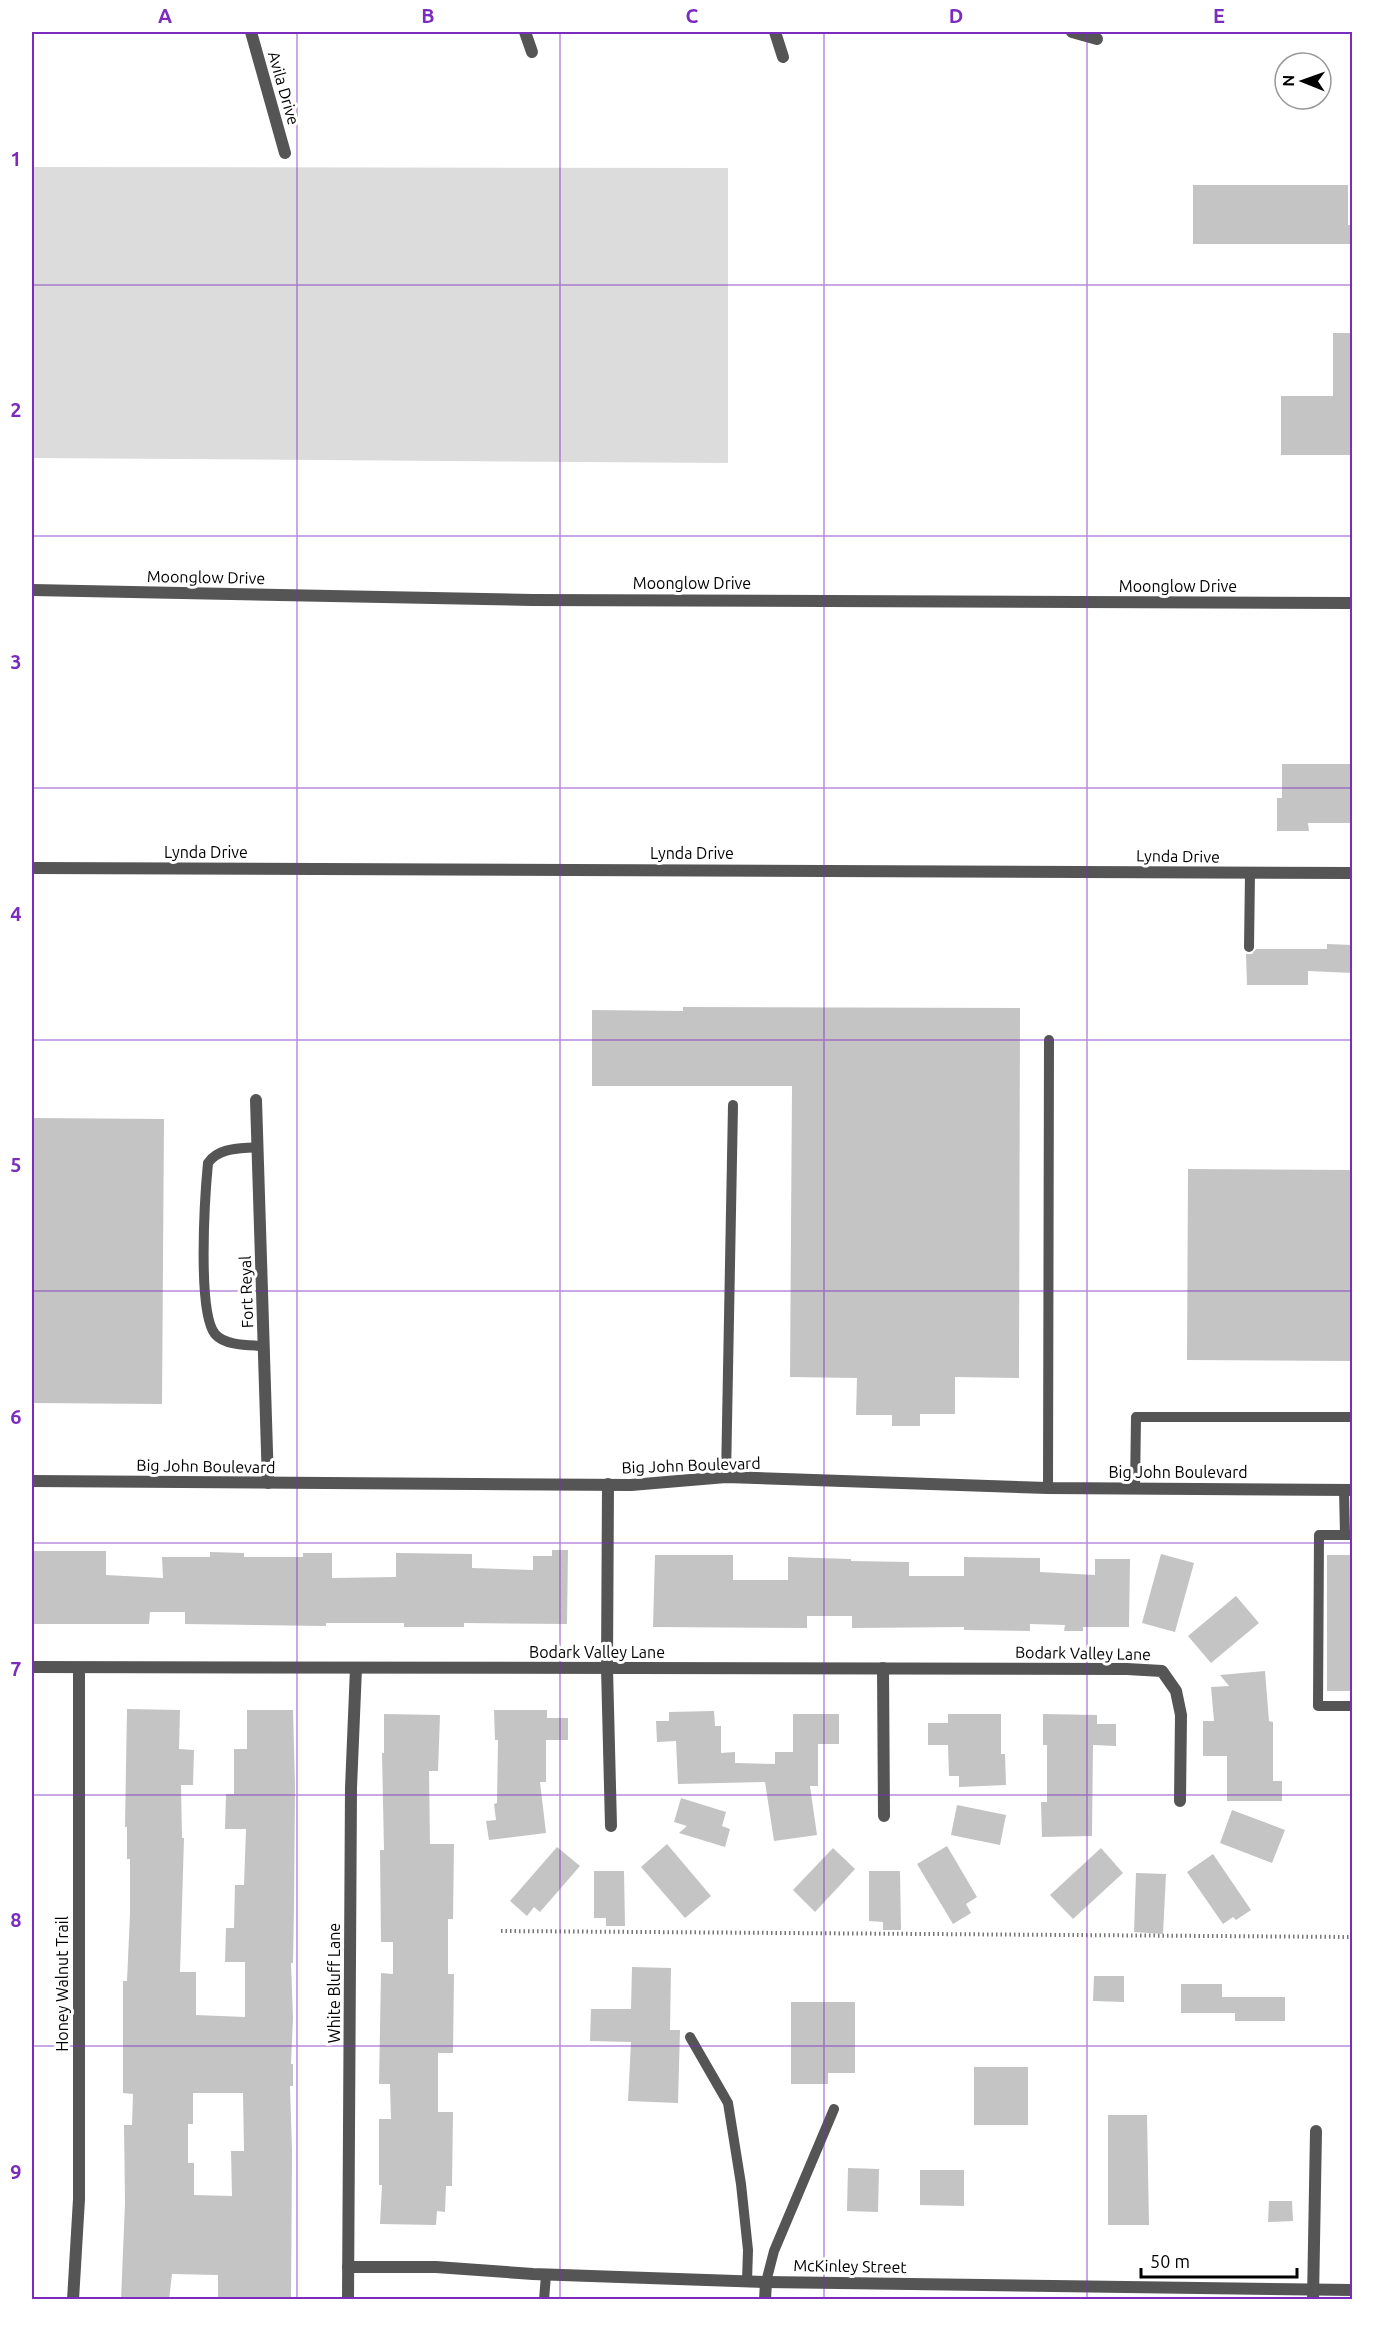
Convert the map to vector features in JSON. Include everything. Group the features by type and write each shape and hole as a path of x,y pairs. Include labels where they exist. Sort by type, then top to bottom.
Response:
{"street":[{"name":"Avila Drive","path":"251,32 285,153"},
{"path":"525,32 532,52"},
{"path":"776,32 783,57"},
{"path":"1072,32 1097,39"},
{"name":"Moonglow Drive","path":"32,590 532,600 1353,603"},
{"name":"Lynda Drive","path":"32,868 1353,873"},
{"name":"Fort Reyal","path":"256,1100 268,1483"},
{"name":"Big John Boulevard","path":"32,1481 608,1484 726,1477 1048,1488 1348,1490"},
{"path":"608,1484 607,1668 612,1826"},
{"name":"Bodark Valley Lane","path":"32,1667 883,1668 1162,1671 1176,1691 1181,1715 1179,1801"},
{"name":"Honey Walnut Trail","path":"73,2300 80,2199 79,1668"},
{"name":"White Bluff Lane","path":"348,2300 351,1788 356,1668"},
{"path":"883,1668 884,1816"},
{"path":"1313,2294 1316,2131"},
{"name":"McKinley Street","path":"348,2267 436,2267 546,2275 766,2282 1313,2294 1353,2290"},
{"path":"765,2300 766,2282"}],"lane":[{"path":"1249,947 1250,873"},
{"path":"1048,1040 1048,1488"},
{"path":"726,1477 733,1105"},
{"path":"258,1147 221,1152 213,1156 208,1163 204,1270 208,1314 211,1328 216,1336 223,1341 264,1346"},
{"path":"1135,1488 1136,1417 1353,1417"},
{"path":"1348,1490 1349,1535 1319,1535 1318,1706 1353,1706"},
{"path":"690,2037 728,2103 741,2184 748,2250 747,2281"},
{"path":"766,2282 777,2242 834,2109"},
{"path":"544,2300 546,2275"}],"path":[{"path":"501,1931 1353,1936"}],"shaded area":[{"path":"32,167 728,168 728,463 32,458"}],"building":[{"path":"1193,185 1348,185 1348,225 1353,225 1353,244 1193,244"},
{"path":"1333,333 1353,333 1353,455 1281,455 1281,396 1333,396"},
{"path":"1282,764 1353,764 1353,823 1308,823 1309,831 1277,831 1277,798 1282,798"},
{"path":"1327,944 1353,945 1353,973 1308,971 1308,985 1247,985 1246,954 1252,954 1256,949 1327,949"},
{"path":"683,1007 1020,1008 1019,1378 955,1377 955,1414 920,1414 920,1426 892,1426 892,1415 856,1415 857,1378 790,1377 792,1086 592,1086 592,1010 683,1011"},
{"path":"32,1118 164,1119 162,1404 32,1403"},
{"path":"1188,1169 1353,1170 1353,1361 1187,1360"},
{"path":"552,1550 568,1550 567,1624 464,1623 464,1627 404,1627 404,1623 326,1623 326,1626 185,1624 185,1612 150,1612 149,1624 32,1624 32,1551 106,1551 106,1575 163,1578 162,1557 210,1557 210,1552 244,1553 244,1557 303,1557 303,1553 332,1553 332,1578 396,1577 396,1553 472,1554 472,1568 533,1570 533,1556 552,1556"},
{"path":"1161,1554 1194,1563 1175,1632 1142,1623"},
{"path":"655,1555 733,1555 733,1580 788,1580 788,1557 909,1562 909,1576 964,1576 964,1557 1040,1558 1040,1572 1095,1575 1095,1559 1130,1559 1129,1627 1083,1627 1083,1631 1064,1631 1065,1625 1030,1624 1030,1631 964,1630 964,1627 852,1628 852,1616 807,1616 807,1628 653,1627"},
{"path":"1327,1555 1353,1555 1353,1691 1327,1691"},
{"path":"1236,1596 1259,1623 1211,1663 1188,1636"},
{"path":"1265,1671 1269,1721 1273,1722 1273,1781 1282,1781 1282,1801 1227,1801 1227,1756 1203,1756 1203,1721 1214,1721 1211,1687 1229,1686 1220,1675"},
{"path":"127,1709 180,1710 179,1749 194,1750 193,1785 181,1785 182,1838 184,1838 180,1972 196,1972 196,2015 245,2017 245,1962 225,1962 226,1928 234,1928 235,1885 244,1885 246,1829 225,1829 226,1794 234,1794 234,1749 247,1749 247,1710 293,1710 295,1785 293,1963 291,1963 293,2086 290,2086 291,2300 218,2300 218,2275 172,2274 169,2300 121,2300 125,2203 124,2125 132,2125 133,2094 123,2093 123,1981 127,1981 130,1914 130,1859 127,1859 127,1827 125,1827","holes":["193,2093 243,2093 244,2151 231,2151 232,2196 194,2195 194,2163 188,2163 188,2124 193,2124"]},
{"path":"494,1710 547,1710 547,1718 568,1718 568,1740 546,1740 546,1782 540,1782 546,1833 489,1840 486,1821 496,1820 494,1804 497,1803 498,1740 495,1740"},
{"path":"714,1711 715,1726 721,1726 721,1753 735,1752 735,1763 775,1764 775,1752 793,1752 793,1714 839,1714 839,1744 818,1744 818,1786 810,1786 817,1835 774,1841 765,1782 678,1784 676,1741 657,1742 656,1721 669,1721 669,1712"},
{"path":"384,1714 440,1715 438,1771 429,1771 430,1844 454,1844 453,1919 448,1919 448,1974 454,1974 453,2053 438,2053 438,2112 453,2112 452,2186 446,2186 445,2212 437,2211 436,2225 380,2224 382,2185 379,2185 379,2119 391,2119 390,2084 379,2084 381,1973 393,1974 393,1942 381,1942 380,1850 384,1850 382,1753 384,1753"},
{"path":"948,1714 1001,1714 1001,1754 1005,1754 1006,1785 959,1787 959,1776 949,1776 948,1745 928,1745 928,1723 948,1723"},
{"path":"1043,1714 1097,1715 1097,1724 1116,1724 1116,1746 1093,1745 1092,1836 1042,1837 1041,1802 1047,1802 1047,1745 1043,1745"},
{"path":"681,1798 726,1812 722,1826 730,1829 725,1847 679,1833 687,1826 674,1822"},
{"path":"957,1805 1006,1815 1000,1845 951,1835"},
{"path":"1232,1810 1285,1830 1272,1863 1220,1843"},
{"path":"667,1844 711,1896 685,1918 641,1867"},
{"path":"947,1846 977,1897 966,1904 971,1913 953,1924 917,1864"},
{"path":"557,1847 580,1866 540,1912 534,1907 527,1916 510,1901"},
{"path":"833,1848 855,1869 815,1912 793,1890"},
{"path":"1101,1848 1123,1873 1073,1919 1050,1895"},
{"path":"1213,1854 1251,1910 1236,1920 1233,1917 1223,1924 1187,1872"},
{"path":"594,1871 624,1871 625,1926 606,1926 606,1918 594,1918"},
{"path":"869,1871 900,1871 901,1930 883,1930 883,1922 869,1921"},
{"path":"1136,1873 1166,1874 1163,1934 1134,1932"},
{"path":"632,1967 671,1968 670,2030 680,2030 678,2103 628,2101 631,2042 590,2041 591,2009 631,2009"},
{"path":"1094,1976 1124,1976 1124,2002 1093,2001"},
{"path":"1181,1984 1222,1984 1222,1997 1285,1997 1285,2021 1235,2021 1235,2013 1181,2013"},
{"path":"791,2002 855,2002 855,2073 828,2073 828,2084 791,2084"},
{"path":"974,2067 1028,2067 1028,2125 974,2125"},
{"path":"1108,2115 1147,2115 1149,2225 1108,2225"},
{"path":"848,2168 879,2169 878,2212 847,2211"},
{"path":"920,2170 964,2170 964,2206 920,2205"},
{"path":"1269,2201 1292,2201 1293,2221 1268,2222"}]}
